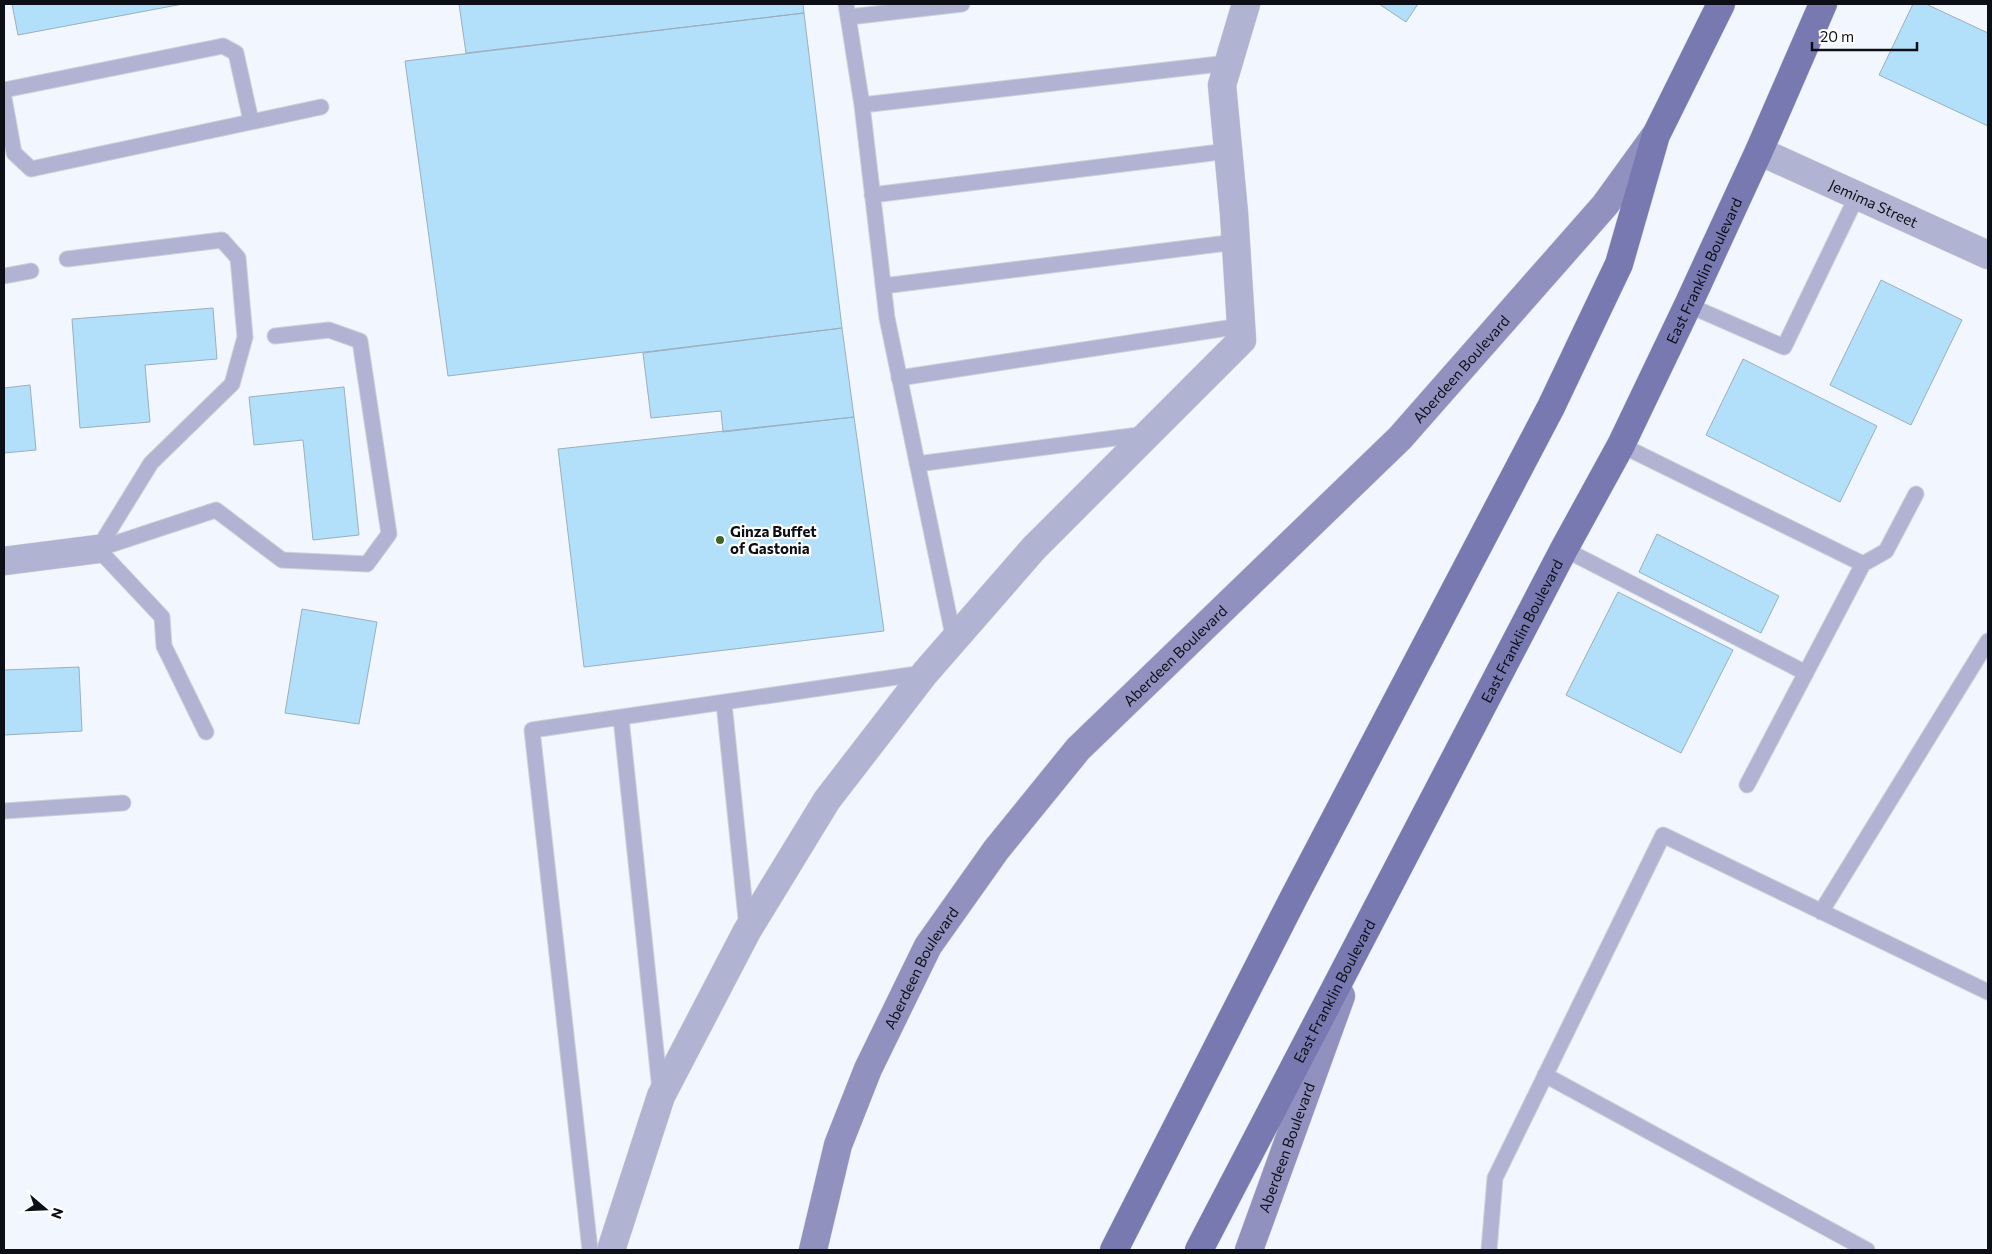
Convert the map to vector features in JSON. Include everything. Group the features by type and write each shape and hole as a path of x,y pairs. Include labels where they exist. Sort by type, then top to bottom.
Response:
{"main road":[{"path":"1114,1250 1294,897 1551,407 1619,264 1656,135 1721,4"},
{"name":"East Franklin Boulevard","path":"1199,1250 1564,549 1621,444 1760,151 1823,4"},
{"name":"Aberdeen Boulevard","path":"813,1250 838,1145 868,1069 928,946 996,850 1078,749 1400,438 1605,205 1656,135"},
{"name":"Aberdeen Boulevard","path":"1249,1250 1365,932"}],"street":[{"path":"611,1250 661,1096 747,931 827,800 925,673 1034,548 1242,340 1236,242 1222,85 1246,4"},
{"name":"Jemima Street","path":"1760,151 1988,255"},
{"path":"4,561 98,549"}],"lane":[{"path":"954,640 887,318 862,106 848,10 962,4"},
{"path":"4,90 223,46 236,53 251,122"},
{"path":"862,106 1228,63"},
{"path":"4,98 14,153 30,169 321,107"},
{"path":"872,195 1228,151"},
{"path":"1688,305 1784,347 1857,196"},
{"path":"67,259 222,240 238,258 245,337 232,384 151,463 98,549"},
{"path":"883,286 1236,242"},
{"path":"4,276 31,271"},
{"path":"899,378 1241,326"},
{"path":"98,549 216,510 282,560 367,564 389,534 360,341 328,330 275,336"},
{"path":"917,464 1148,434"},
{"path":"1621,444 1862,564"},
{"path":"1746,785 1862,564 1886,551 1916,494"},
{"path":"98,549 162,617 164,646 206,732"},
{"path":"1564,549 1806,673"},
{"path":"1821,912 1988,641"},
{"path":"590,1250 532,730 925,673"},
{"path":"724,703 747,931"},
{"path":"621,718 661,1096"},
{"path":"4,811 123,802"},
{"path":"1489,1250 1495,1178 1663,835 1988,992"},
{"path":"1545,1075 1867,1250"}],"building":[{"path":"12,4 183,4 18,35"},
{"path":"459,4 803,4 804,13 466,53"},
{"path":"1379,4 1418,4 1406,22"},
{"path":"1913,4 1926,4 1988,33 1988,126 1879,75"},
{"path":"804,13 842,328 448,376 405,61"},
{"path":"1881,280 1962,320 1911,425 1830,385"},
{"path":"213,308 217,359 145,365 150,422 80,428 72,319"},
{"path":"842,328 854,417 723,432 721,411 651,418 643,353"},
{"path":"1743,359 1877,426 1840,502 1706,435"},
{"path":"30,385 36,450 4,453 4,388"},
{"path":"344,387 359,535 313,540 303,440 254,445 249,397"},
{"name":"Ginza Buffet of Gastonia","path":"854,417 884,631 584,667 558,449"},
{"path":"1657,534 1779,596 1761,633 1639,572"},
{"path":"1618,592 1733,650 1681,753 1566,695"},
{"path":"302,609 377,622 359,724 285,713"},
{"path":"79,667 82,731 4,735 4,670"}],"place":[{"name":"Ginza Buffet of Gastonia","path":"720,540"}]}
